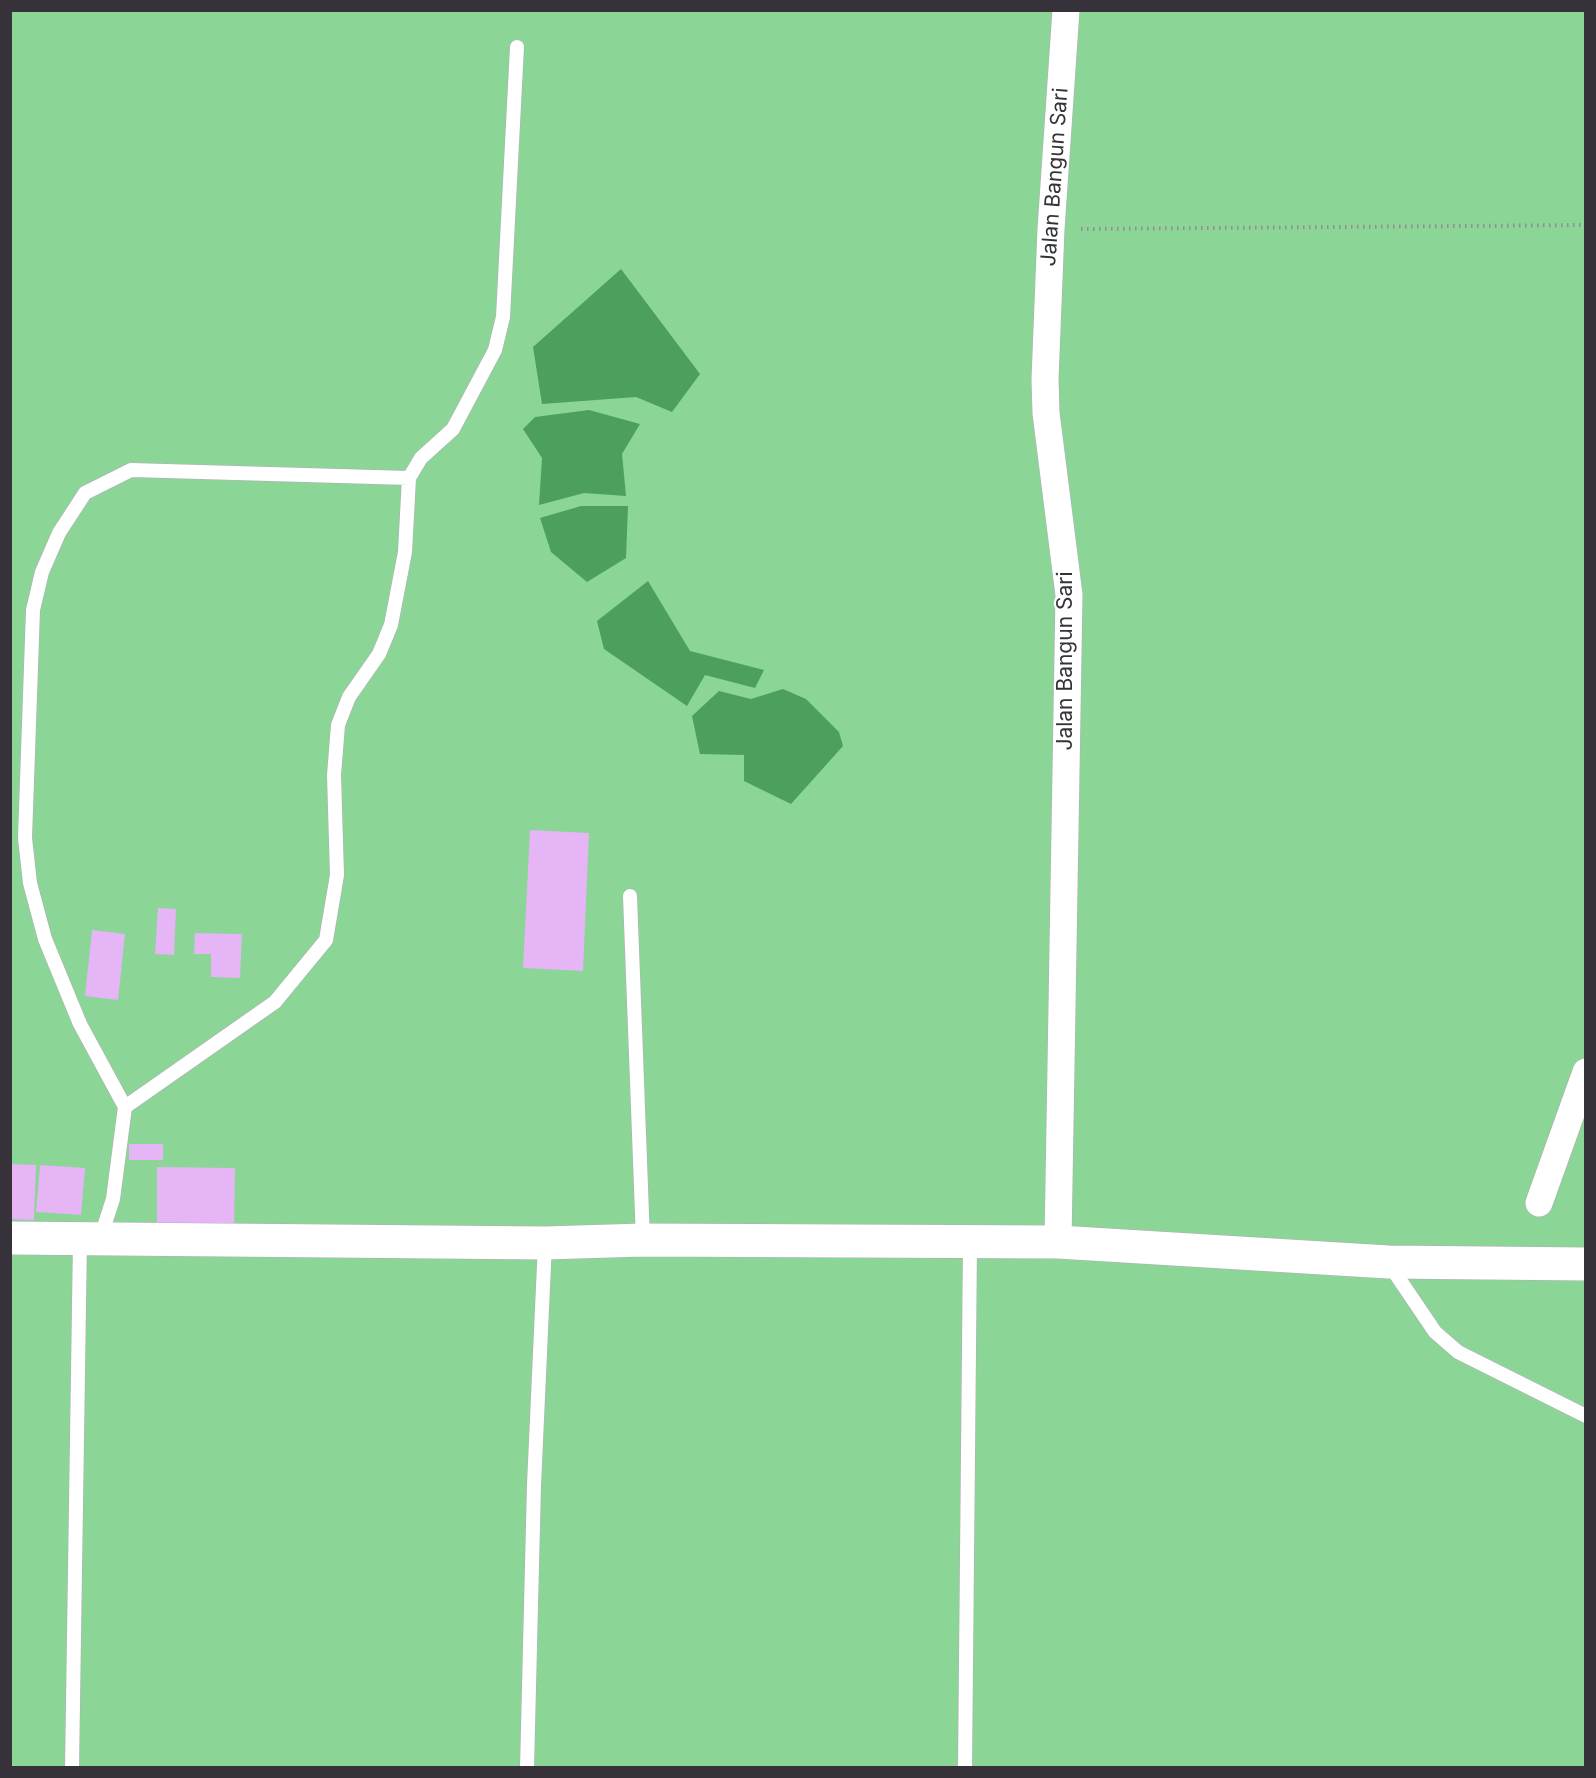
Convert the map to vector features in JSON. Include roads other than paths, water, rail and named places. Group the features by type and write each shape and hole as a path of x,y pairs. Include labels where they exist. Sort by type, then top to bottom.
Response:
{"street":[{"name":"Jalan Bangun Sari","path":"1058,1242 1069,595 1046,413 1045,380 1051,229 1066,10"},
{"path":"1539,1203 1586,1072"},
{"path":"10,1239 545,1243 643,1240 1058,1242 1388,1262 1586,1264"}],"lane":[{"path":"125,1107 275,1002 326,940 337,875 334,775 338,725 349,697 379,654 391,625 405,552 409,478 421,458 453,429 482,377 499,339 503,317 517,47"},
{"path":"72,1767 90,1240 113,1198 125,1107 80,1024 45,939 29,872 25,838 33,610 42,572 59,533 85,493 131,470 409,478"},
{"path":"630,896 643,1240"},
{"path":"527,1767 534,1485 545,1243"},
{"path":"965,1767 970,1243"},
{"path":"1388,1262 1435,1332 1458,1352 1586,1416"}]}
